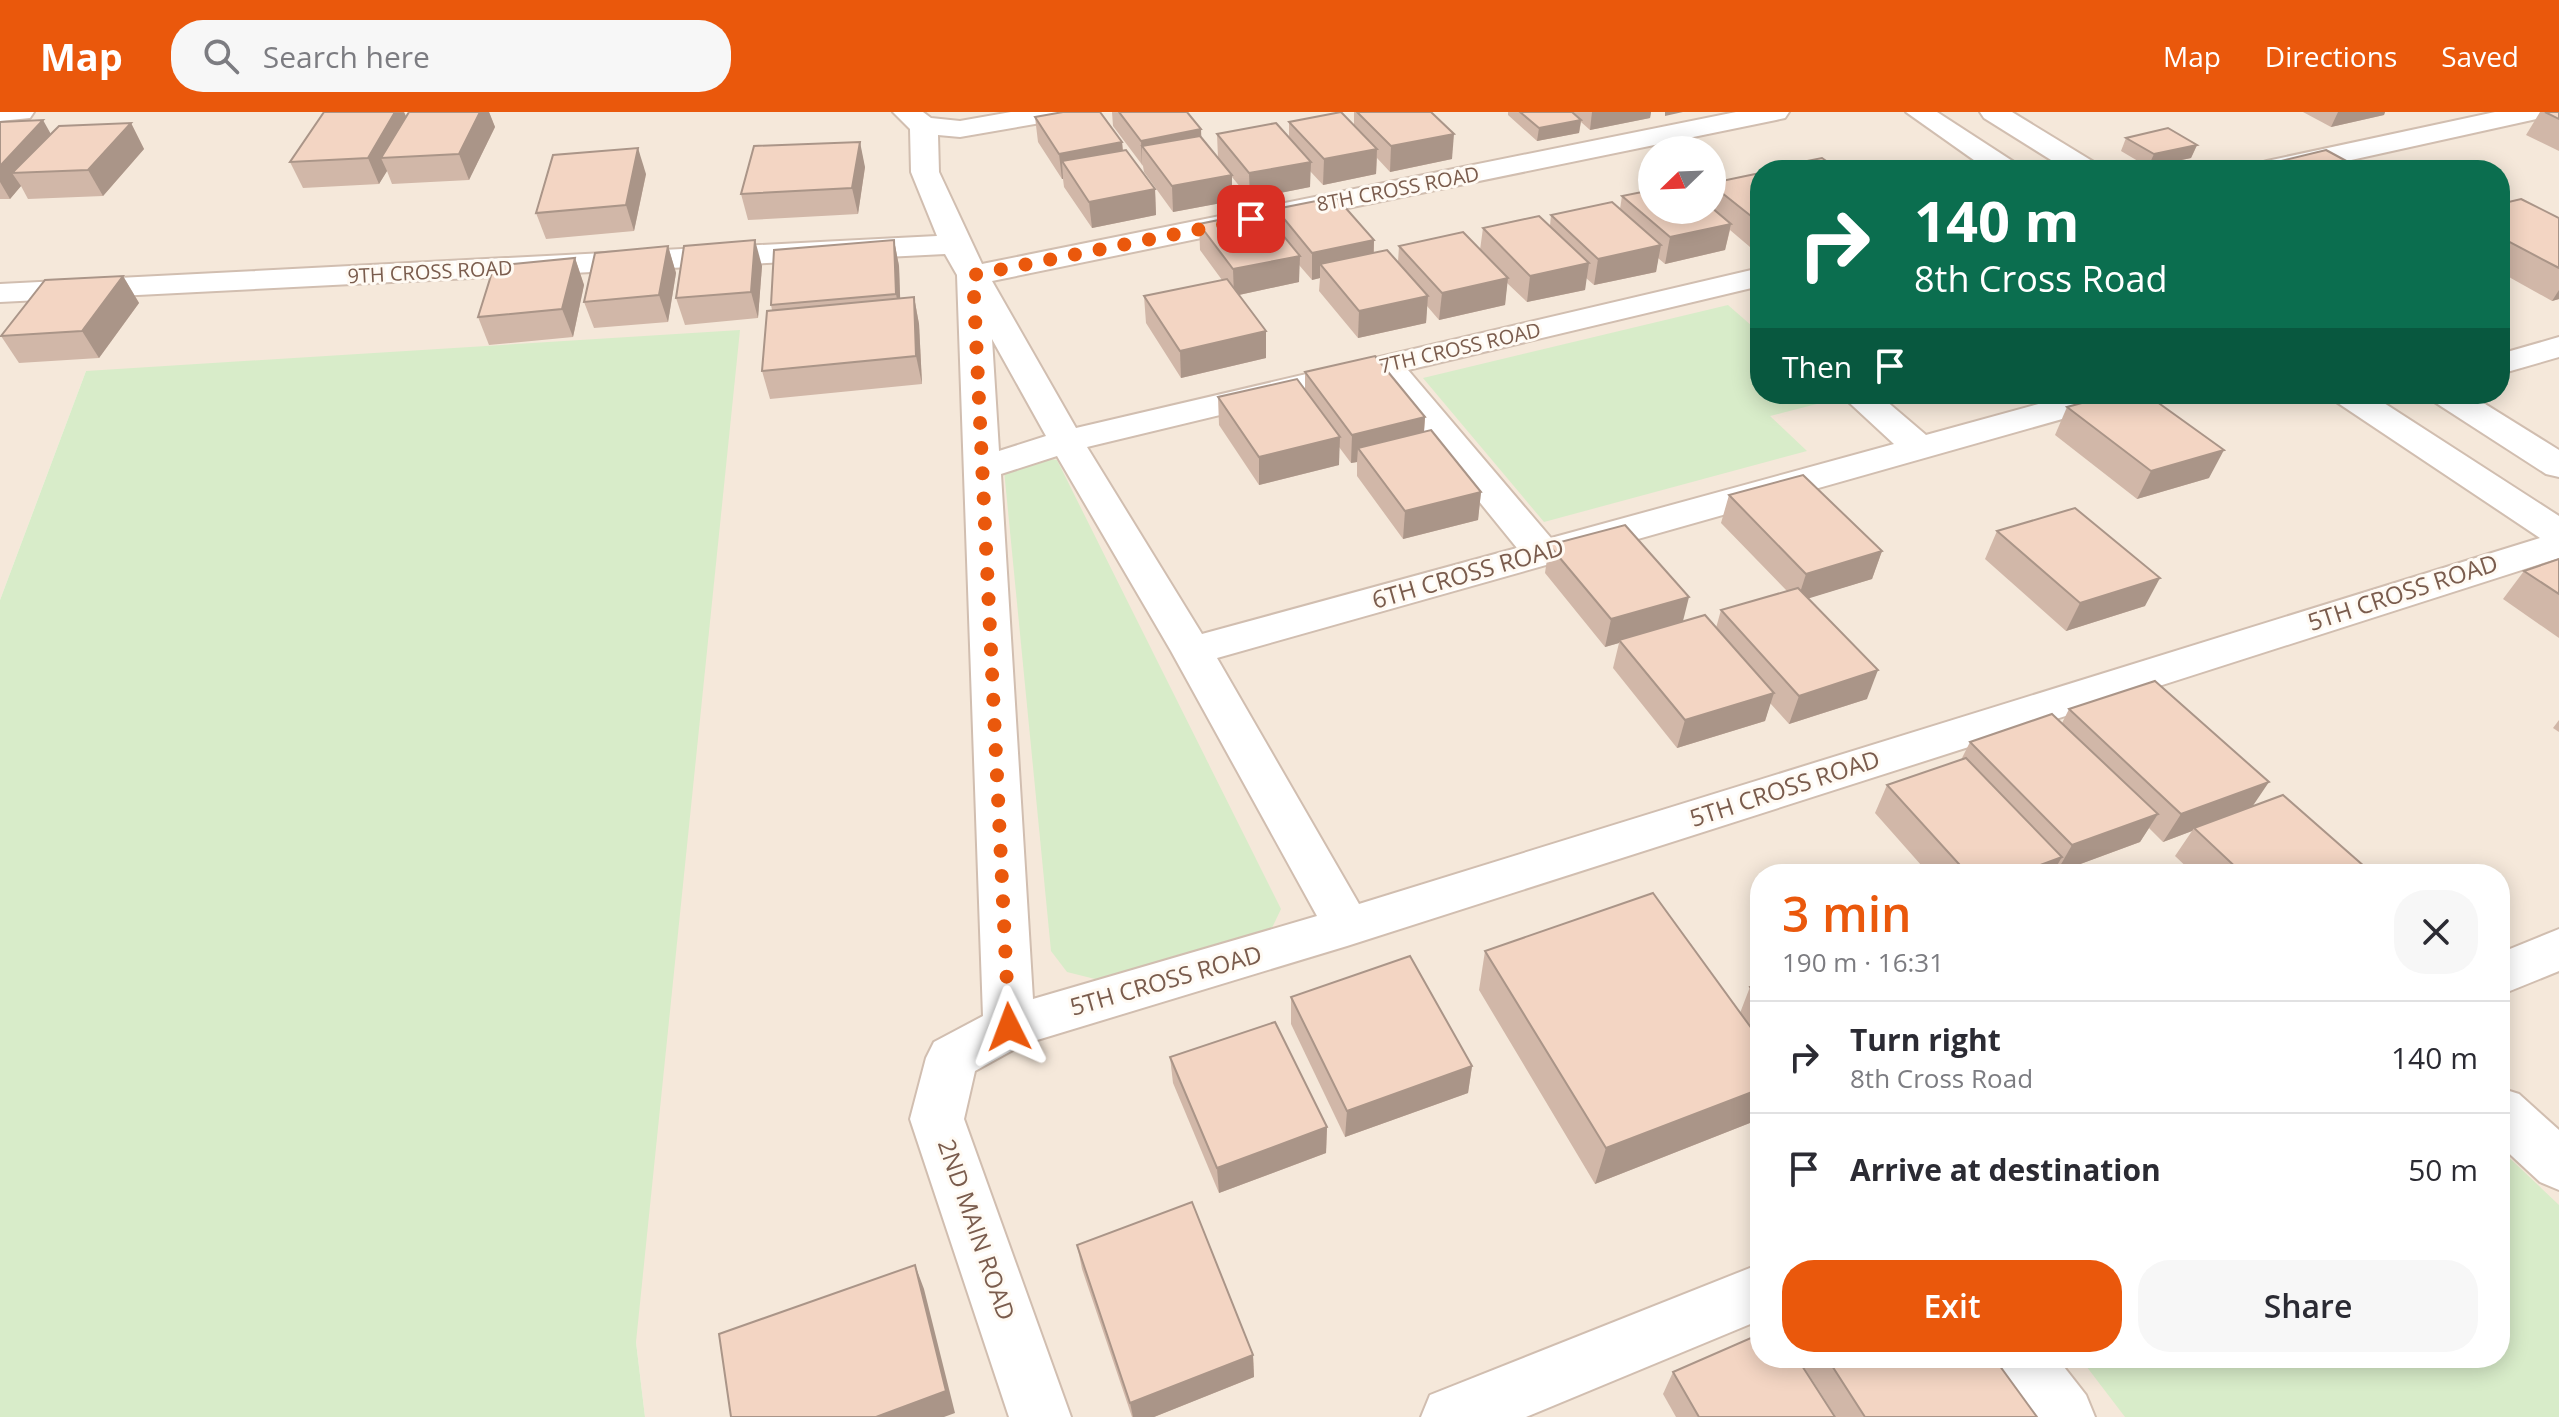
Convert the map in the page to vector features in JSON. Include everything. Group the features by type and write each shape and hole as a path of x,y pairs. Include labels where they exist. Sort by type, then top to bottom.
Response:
{"street":[{"path":"0,113 21,112"},
{"path":"1058,112 960,129 915,119 925,172 964,260 1066,441 1192,651 1347,927"},
{"name":"8TH CROSS ROAD","path":"964,260 1776,112"},
{"path":"1919,112 1992,160"},
{"path":"1993,112 2071,160"},
{"path":"2313,160 2532,112"},
{"path":"964,260 982,468 1009,1027"},
{"name":"9TH CROSS ROAD","path":"0,293 964,260"},
{"name":"7TH CROSS ROAD","path":"982,468 1066,441 1744,281"},
{"path":"2510,361 2559,347"},
{"path":"1386,366 1542,553"},
{"path":"1869,404 1920,448"},
{"name":"6TH CROSS ROAD","path":"1192,651 2078,404"},
{"path":"2362,404 2559,533"},
{"path":"2461,404 2559,466"},
{"name":"5TH CROSS ROAD","path":"1009,1027 1347,927 2559,545"},
{"path":"2510,971 2559,949"},
{"name":"2ND MAIN ROAD","path":"1009,1027 952,1058 937,1119 1040,1417"},
{"path":"2510,1120 2559,1165"},
{"path":"1452,1417 1750,1296"},
{"path":"2027,1368 2064,1417"}],"shaded area":[{"path":"0,112 2559,112 2559,1417 645,1417 636,1342 86,371 0,600"}],"green space":[{"path":"1728,305 1750,324 1750,404 1817,404 1770,416 1807,451 1544,522 1423,378"},
{"path":"740,330 636,1342 645,1417 0,1417 0,600 86,371"},
{"path":"1038,457 1057,460 1281,909 1271,930 1099,980 1067,972 1051,951 1004,470"},
{"path":"2510,1158 2559,1205 2559,1417 2125,1417 2088,1368 2510,1368"}],"building":[{"path":"324,112 395,112 368,158 290,162"},
{"path":"409,112 480,112 459,154 381,158"},
{"path":"1063,112 1100,112 1122,142 1059,154 1035,117"},
{"path":"1119,112 1187,112 1201,129 1141,141"},
{"path":"1341,112 1377,149 1324,159 1289,122"},
{"path":"1357,112 1431,112 1454,134 1391,146"},
{"path":"1520,112 1572,112 1581,120 1539,128"},
{"path":"2545,112 2559,112 2559,119"},
{"path":"43,120 0,166 0,122"},
{"path":"131,123 88,170 12,173 59,126"},
{"path":"1276,123 1311,162 1249,173 1217,134"},
{"path":"2168,128 2197,145 2154,154 2126,138"},
{"path":"1200,136 1232,175 1172,186 1142,146"},
{"path":"860,142 852,188 741,194 754,146"},
{"path":"638,148 626,205 536,213 553,155"},
{"path":"1126,150 1155,189 1089,202 1062,161"},
{"path":"2326,150 2344,160 2285,160"},
{"path":"1750,175 1750,215 1726,196 1726,180"},
{"path":"1638,193 1638,210 1622,196"},
{"path":"1336,197 1374,240 1312,253 1276,209"},
{"path":"2521,199 2559,218 2559,268 2510,242 2510,202"},
{"path":"1612,202 1661,245 1598,259 1551,215"},
{"path":"1263,211 1300,256 1233,269 1199,224"},
{"path":"1539,216 1589,263 1530,276 1483,228"},
{"path":"1726,220 1731,224 1670,237 1655,224 1726,224"},
{"path":"1463,232 1508,278 1442,293 1399,246"},
{"path":"755,240 751,292 676,298 684,246"},
{"path":"894,240 896,294 771,305 774,250"},
{"path":"668,246 659,295 584,302 595,253"},
{"path":"1387,250 1428,296 1359,311 1320,264"},
{"path":"575,258 562,309 478,317 494,266"},
{"path":"123,276 82,331 1,336 45,280"},
{"path":"1227,279 1266,331 1180,351 1144,296"},
{"path":"914,297 916,356 762,371 767,311"},
{"path":"1375,356 1425,417 1352,435 1305,372"},
{"path":"1297,379 1340,437 1259,457 1218,397"},
{"path":"2078,404 2160,404 2224,450 2151,471 2067,407"},
{"path":"1431,430 1481,492 1405,511 1358,448"},
{"path":"1803,475 1882,551 1806,574 1729,495"},
{"path":"2075,508 2160,578 2080,603 1997,531"},
{"path":"1625,525 1689,597 1611,619 1549,545"},
{"path":"2559,559 2559,594 2524,571"},
{"path":"1798,588 1878,670 1799,696 1721,610"},
{"path":"1705,615 1774,693 1685,720 1619,640"},
{"path":"2155,681 2269,782 2181,814 2069,709"},
{"path":"2052,714 2158,814 2072,845 1970,742"},
{"path":"1966,758 2062,857 2043,864 1959,864 1887,785"},
{"path":"2283,795 2362,864 2232,864 2194,828"},
{"path":"1653,893 1750,1026 1750,1093 1606,1148 1485,951"},
{"path":"1410,956 1472,1066 1347,1111 1291,997"},
{"path":"1275,1022 1327,1127 1217,1168 1170,1057"},
{"path":"1192,1202 1253,1355 1130,1403 1077,1245"},
{"path":"915,1265 946,1391 876,1417 731,1417 719,1334"},
{"path":"1750,1338 1750,1368 1803,1368 1835,1417 1699,1417 1673,1372"},
{"path":"1833,1368 2001,1368 2037,1417 1865,1417"}],"route":[{"path":"1009,1027 973,275 1251,219"}]}
